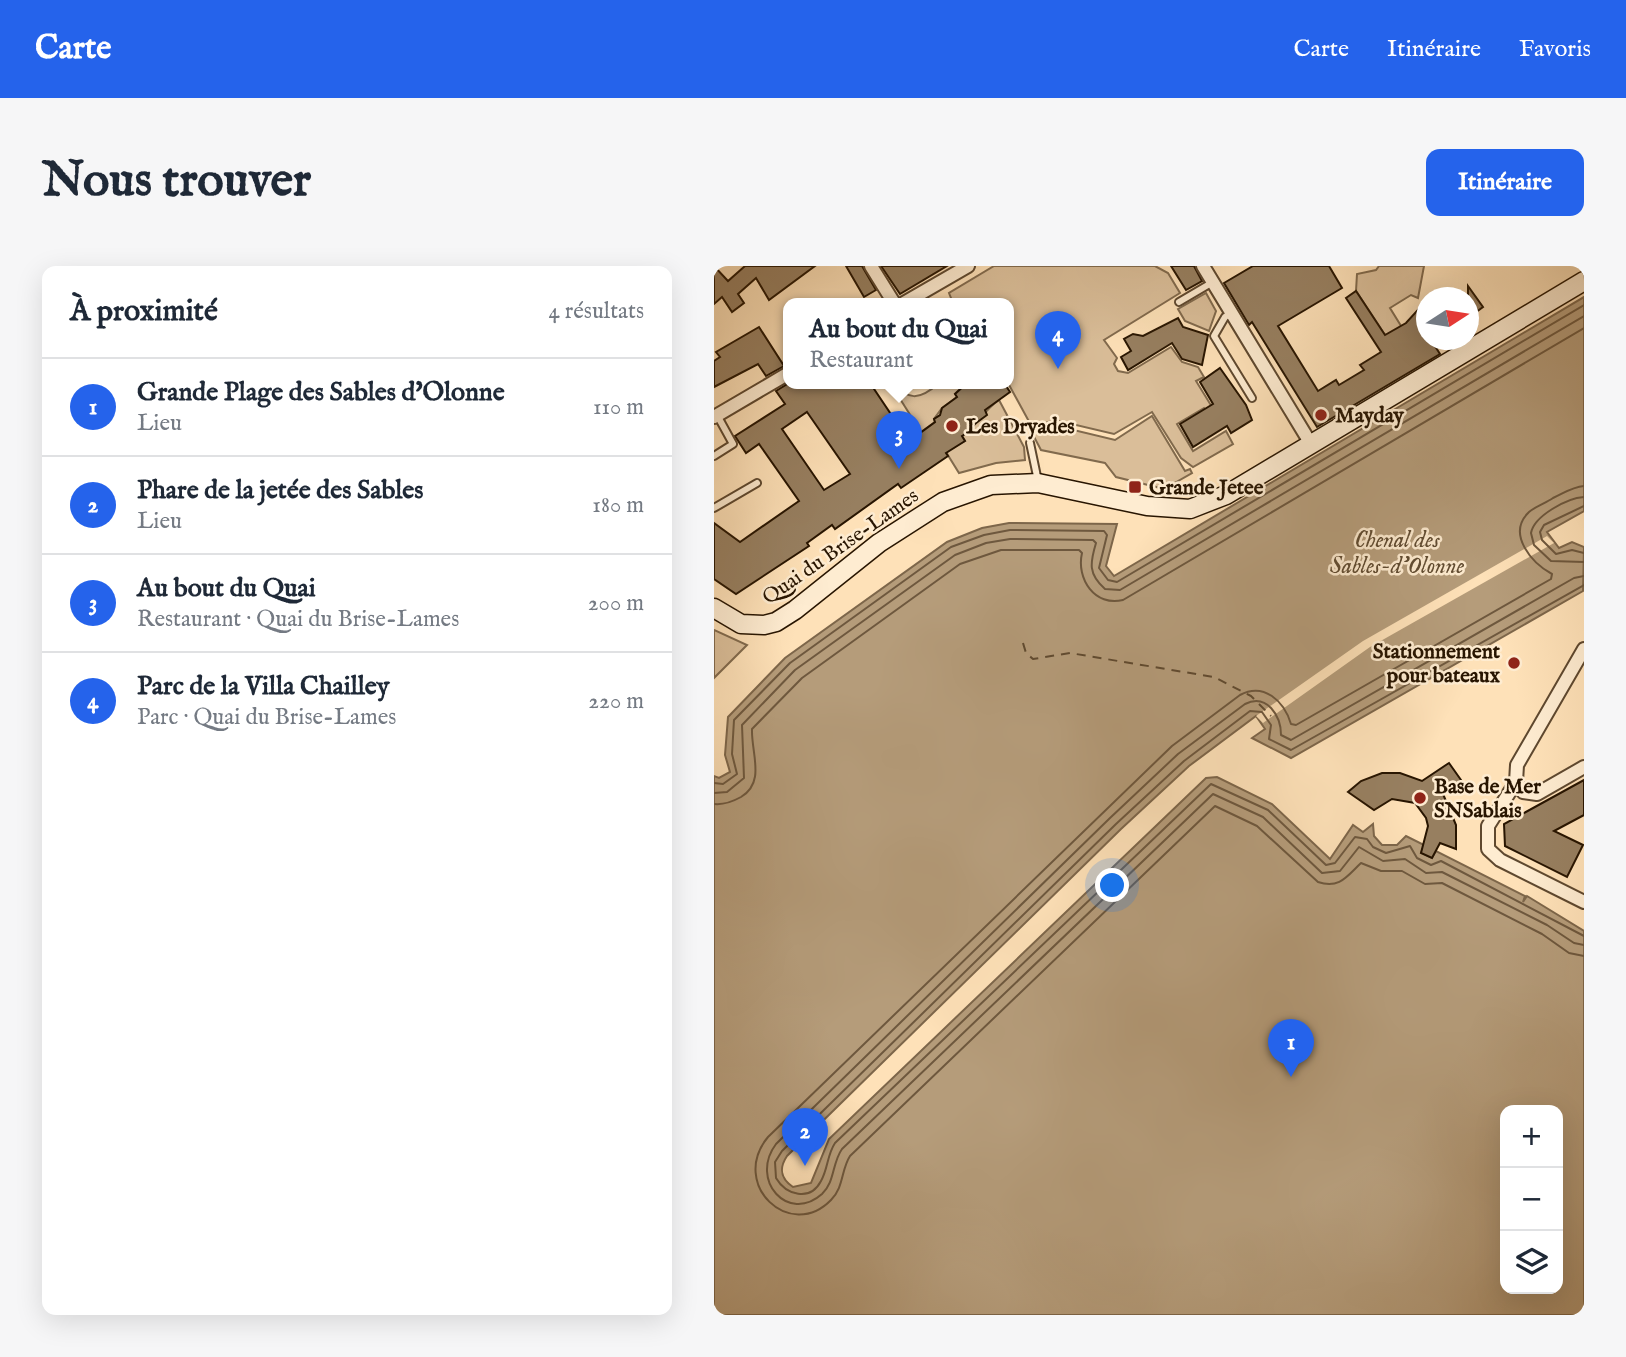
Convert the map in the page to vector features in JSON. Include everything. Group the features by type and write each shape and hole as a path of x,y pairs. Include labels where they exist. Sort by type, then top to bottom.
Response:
{"street":[{"path":"871,266 891,298"},
{"path":"913,298 968,266"},
{"path":"1203,266 1311,444"},
{"name":"Quai du Brise-Lames","path":"714,608 734,621 764,625 795,610 879,543 943,502 991,485 1038,483 1147,506 1190,509 1226,495 1584,281"},
{"path":"716,416 783,377"},
{"path":"1584,649 1517,765 1516,782 1488,826 1488,849 1500,860 1584,902"},
{"path":"1516,782 1523,792 1537,794 1584,767"}],"lane":[{"path":"1179,302 1213,282"},
{"path":"1231,313 1214,336 1252,398"},
{"path":"714,456 733,444 716,416"},
{"path":"1030,443 1038,483"},
{"path":"714,508 757,483"}],"shaded area":[{"path":"994,266 1155,266 1168,273 1180,293 1104,340 1117,358 1114,364 1118,371 1128,373 1171,347 1182,362 1198,367 1204,377 1196,381 1212,407 1206,411 1204,408 1177,424 1193,451 1226,431 1233,444 1193,467 1181,458 1152,412 1114,434 1055,420 1032,427 1011,389 1014,389 1014,298 951,298 949,293"},
{"path":"1379,266 1424,266 1420,287 1416,287 1416,297 1411,295 1390,308 1419,355 1405,365 1356,291 1357,274 1376,270"},
{"path":"1206,293 1216,311 1209,331 1185,321 1178,309"},
{"path":"894,389 919,396 932,389 960,389 955,394 957,397 942,408 934,419 935,422 921,432"},
{"path":"999,400 1024,447 1025,460 996,463 959,473 946,452 965,441 962,436"},
{"path":"1152,416 1185,471 1190,469 1192,473 1164,489 1116,477 1105,463 1041,450 1032,433 1057,426 1115,440"},
{"path":"714,630 747,645 714,678"}],"water":[{"name":"Chenal des Sables-d'Olonne","path":"1584,297 1584,511 1547,532 1559,548 1572,542 1584,547 1583,591 1291,758 1252,738 1265,729 1256,716 1189,766 1121,829 787,1156 782,1169 785,1180 793,1187 811,1183 829,1139 1206,778 1217,777 1272,804 1330,859 1353,825 1363,832 1373,824 1374,836 1382,845 1397,845 1406,836 1424,845 1421,853 1432,858 1436,851 1525,896 1523,902 1527,896 1584,931 1584,1315 714,1315 714,776 719,778 730,772 725,755 728,717 785,658 947,542 982,528 1009,523 1117,524 1106,566 1114,576"}],"pier":[{"path":"1547,536 1554,543 1370,647 1263,723 1256,716 1363,641"}],"building":[{"path":"714,266 728,281 745,266 815,266 769,300 756,278 738,294 744,303 732,312 722,297 714,304"},
{"path":"846,266 862,266 876,290 864,297"},
{"path":"881,266 947,266 900,294"},
{"path":"1171,266 1194,266 1202,281 1186,290"},
{"path":"1253,266 1329,266 1342,288 1278,326 1318,391 1336,380 1339,385 1364,370 1360,365 1381,352 1346,298 1356,291 1385,335 1406,323 1416,312 1416,350 1437,350 1440,354 1317,427 1252,322 1249,325 1224,283"},
{"path":"1178,318 1183,327 1208,335 1202,365 1182,359 1172,343 1128,370 1121,357 1131,351 1124,339 1133,334 1143,336"},
{"path":"759,327 783,367 766,376 758,364 714,387 714,361 720,357 716,352"},
{"path":"1220,368 1246,405 1252,420 1231,433 1227,426 1193,447 1180,424 1213,404 1200,382"},
{"path":"783,387 783,389 874,389 909,441 935,422 934,419 940,415 942,408 957,397 955,394 960,389 1008,389 1010,392 985,410 987,415 968,429 970,431 962,436 965,441 946,453 948,456 901,488 898,484 835,529 832,525 807,543 809,546 736,594 714,579 714,523 740,542 799,501 759,444 746,453 735,436 785,404 776,391","holes":["807,412 850,474 824,490 782,429"]},
{"path":"1449,763 1461,780 1443,794 1456,825 1456,849 1440,843 1432,858 1421,853 1428,826 1426,818 1415,803 1392,799 1374,810 1348,792 1361,781 1382,773 1400,773 1422,781"},
{"path":"1584,780 1584,815 1554,831 1583,845 1567,877 1505,846 1504,824"}],"ferry route":[{"path":"1023,643 1026,653 1033,659 1070,653 1214,677 1251,696 1271,716"}],"place":[{"name":"Parc de la Villa Chailley","path":"1058,369"},
{"name":"Mayday","path":"1321,415"},
{"name":"Les Dryades","path":"952,426"},
{"name":"Au bout du Quai","path":"899,469"},
{"name":"Grande Jetee","path":"1135,487"},
{"name":"Stationnement pour bateaux","path":"1514,663"},
{"name":"Base de Mer SNSablais","path":"1420,798"},
{"name":"Grande Plage des Sables d'Olonne","path":"1291,1077"},
{"name":"Phare de la jetée des Sables","path":"805,1166"}]}
